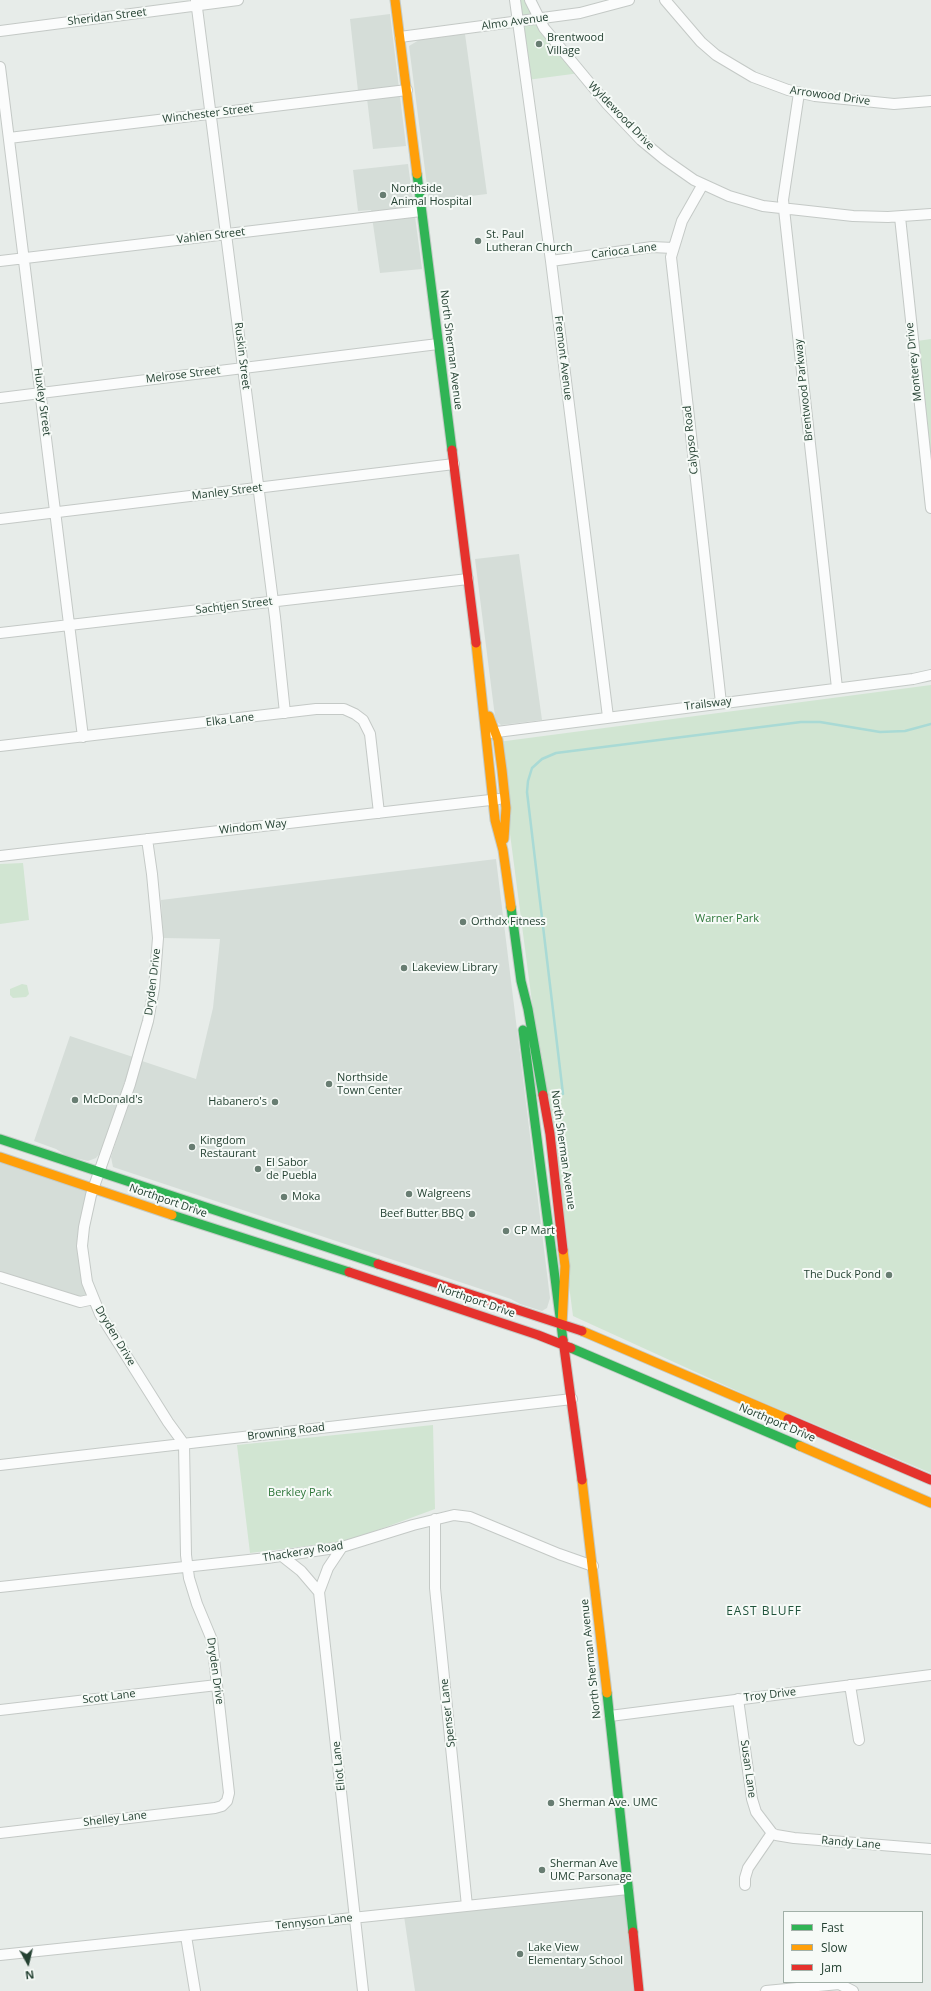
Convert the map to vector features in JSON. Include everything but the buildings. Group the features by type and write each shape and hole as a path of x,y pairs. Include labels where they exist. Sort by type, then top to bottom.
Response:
{"street":[{"name":"Sheridan Street","path":"0,30 196,3 238,0"},
{"name":"North Sherman Avenue","path":"395,0 483,703 490,733 492,800 497,833 503,850"},
{"name":"Fremont Avenue","path":"515,0 551,260 608,717"},
{"name":"Wyldewood Drive","path":"530,0 544,28 607,104 641,140 664,159 694,180 729,196 763,206 853,216 900,217 931,214"},
{"name":"Almo Avenue","path":"400,38 539,19 601,8 629,0"},
{"name":"Arrowood Drive","path":"665,0 701,42 716,55 753,77 799,93 894,104 931,101"},
{"name":"Ruskin Street","path":"196,3 243,368 285,713"},
{"name":"Huxley Street","path":"0,67 1,86 9,138 83,737"},
{"name":"Winchester Street","path":"9,138 407,90"},
{"name":"Brentwood Parkway","path":"799,93 782,195 837,688"},
{"name":"Calypso Road","path":"703,184 682,221 671,257 674,297 720,703"},
{"name":"Vahlen Street","path":"0,261 421,211"},
{"name":"Monterey Drive","path":"900,217 917,390 931,508"},
{"name":"Carioca Lane","path":"551,260 652,247 673,248"},
{"name":"Melrose Street","path":"0,398 438,344"},
{"name":"Manley Street","path":"0,520 454,464"},
{"name":"Sachtjen Street","path":"0,633 468,579"},
{"name":"Trailsway","path":"490,733 931,675"},
{"name":"Elka Lane","path":"0,746 316,709 344,709 363,720 370,734 379,813"},
{"name":"North Sherman Avenue","path":"490,733 500,752 505,798 503,850 520,981 520,1010 535,1135 565,1346 593,1566 639,1991"},
{"name":"Windom Way","path":"0,856 505,798"},
{"name":"Dryden Drive","path":"147,840 158,938 154,988 146,1030 94,1188 84,1227 82,1246 87,1282 100,1314 184,1444 189,1578 197,1604 212,1640 228,1793 227,1801"},
{"name":"North Sherman Avenue","path":"520,981 528,1009 546,1106 556,1177 565,1266 562,1325"},
{"name":"Northport Drive","path":"0,1138 562,1325 628,1349 931,1480"},
{"name":"Northport Drive","path":"0,1156 305,1258 436,1300 565,1346 931,1503"},
{"path":"305,1258 325,1256 340,1251"},
{"path":"0,1277 80,1302 94,1299"},
{"name":"Browning Road","path":"0,1465 572,1400"},
{"name":"Thackeray Road","path":"0,1587 188,1567 342,1547 454,1515 470,1517 593,1566"},
{"name":"Spenser Lane","path":"435,1520 435,1588 467,1906"},
{"name":"Eliot Lane","path":"342,1547 328,1568 319,1592 363,1991"},
{"path":"282,1556 301,1571 319,1592"},
{"name":"Troy Drive","path":"610,1716 931,1675"},
{"name":"Scott Lane","path":"0,1710 217,1685"},
{"path":"850,1685 859,1740"},
{"name":"Susan Lane","path":"738,1699 752,1799 756,1812 772,1832"},
{"name":"Shelley Lane","path":"0,1833 215,1808 222,1806 227,1801"},
{"path":"745,1885 745,1878 748,1868 772,1832"},
{"name":"Randy Lane","path":"772,1832 776,1835 794,1838 931,1849"},
{"name":"Tennyson Lane","path":"0,1955 628,1889"},
{"path":"186,1936 195,1991"},
{"path":"766,1991 839,1984 852,1990"}],"shaded area":[{"path":"390,14 406,146 373,149 366,90 358,91 350,19"},
{"path":"465,34 487,194 429,201 409,46 419,40"},
{"path":"408,164 422,269 380,273 371,210 358,211 353,170"},
{"path":"519,554 542,720 501,725 496,721 494,709 475,559"},
{"name":"Northside Town Center","path":"496,859 550,1298 547,1308 542,1311 520,1304 511,1299 113,1167 111,1157 142,1061 196,1079 213,1008 220,939 163,938 161,900"},
{"path":"70,1036 133,1057 101,1152 96,1158 88,1161 67,1156 56,1149 34,1141"},
{"path":"0,1157 94,1188 84,1227 94,1299 82,1303 0,1277"},
{"name":"Lake View Elementary School","path":"624,1894 634,1991 415,1991 404,1916"}],"green space":[{"name":"Brentwood Village","path":"521,0 526,0 580,73 527,80 518,22"},
{"path":"931,339 931,456 917,341"},
{"name":"Warner Park","path":"931,685 931,1473 755,1399 573,1316 498,742"},
{"path":"23,863 29,920 0,924 0,864"},
{"path":"22,984 27,985 29,994 26,997 13,998 10,995 10,989"},
{"name":"Berkley Park","path":"433,1425 435,1509 348,1541 250,1553 237,1445"}],"waterway":[{"path":"563,1094 527,792 528,781 532,768 542,759 556,753 801,722 820,722 880,732 905,731 931,724"}],"traffic: fast":[{"path":"417,174 452,450"},
{"path":"511,907 521,981 528,1009 543,1095"},
{"path":"523,1030 563,1340"},
{"path":"0,1139 378,1264"},
{"path":"172,1215 349,1272"},
{"path":"571,1348 800,1446"},
{"path":"607,1693 633,1932"}],"traffic: slow":[{"path":"395,0 417,174"},
{"path":"476,643 495,820 503,850 511,907"},
{"path":"489,716 498,740 502,770 506,808 504,839"},
{"path":"0,1157 172,1215"},
{"path":"562,1325 565,1266 563,1250"},
{"path":"582,1331 788,1419"},
{"path":"800,1446 931,1503"},
{"path":"582,1480 607,1693"}],"traffic: jam":[{"path":"452,450 476,643"},
{"path":"543,1095 550,1134 563,1250"},
{"path":"378,1264 582,1331"},
{"path":"349,1272 538,1335 571,1348"},
{"path":"563,1340 582,1480"},
{"path":"788,1419 931,1480"},
{"path":"633,1932 639,1991"}],"place":[{"name":"Brentwood Village","path":"539,44"},
{"name":"Northside Animal Hospital","path":"383,195"},
{"name":"St. Paul Lutheran Church","path":"478,241"},
{"name":"Orthdx Fitness","path":"463,922"},
{"name":"Lakeview Library","path":"404,968"},
{"name":"Northside Town Center","path":"329,1084"},
{"name":"McDonald's","path":"75,1100"},
{"name":"Habanero's","path":"275,1102"},
{"name":"Kingdom Restaurant","path":"192,1147"},
{"name":"El Sabor de Puebla","path":"258,1169"},
{"name":"Walgreens","path":"409,1194"},
{"name":"Moka","path":"284,1197"},
{"name":"Beef Butter BBQ","path":"472,1214"},
{"name":"CP Mart","path":"506,1231"},
{"name":"The Duck Pond","path":"889,1275"},
{"name":"Sherman Ave. UMC","path":"551,1803"},
{"name":"Sherman Ave UMC Parsonage","path":"542,1870"},
{"name":"Lake View Elementary School","path":"520,1954"}],"district":[{"name":"EAST BLUFF","path":"764,1612"}]}
